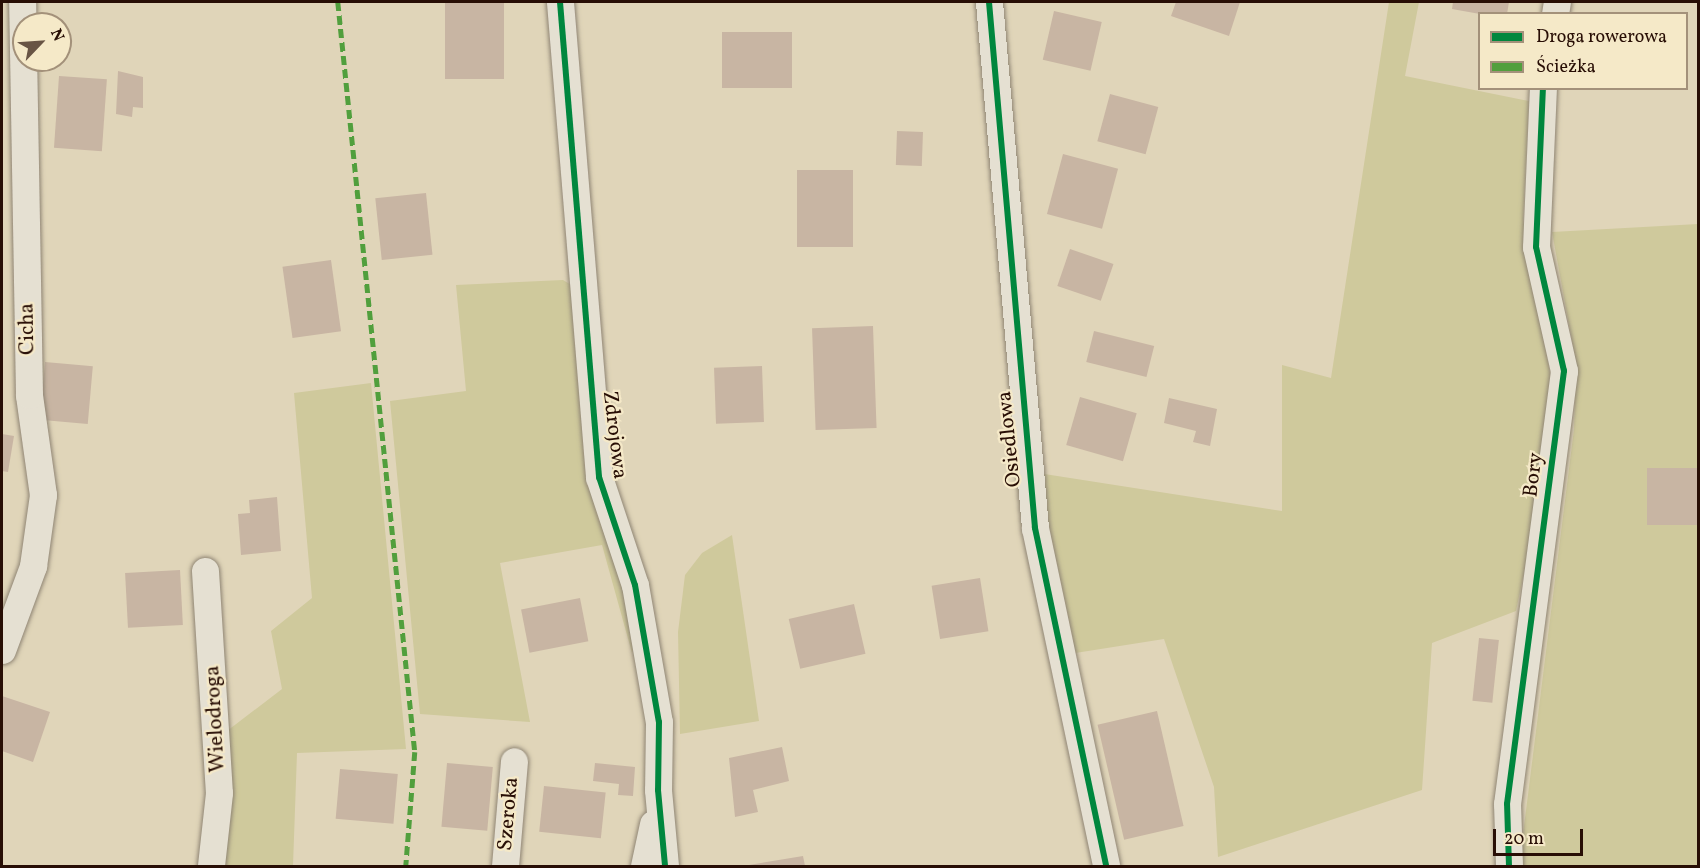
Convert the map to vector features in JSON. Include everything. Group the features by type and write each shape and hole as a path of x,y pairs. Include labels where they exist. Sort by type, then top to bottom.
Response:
{"street":[{"name":"Cicha","path":"2,650 33,566 43,495 29,395 22,2"},
{"name":"Zdrojowa","path":"560,2 599,477 635,585 659,722 658,790 665,867"},
{"name":"Osiedlowa","path":"989,2 1035,528 1107,867"},
{"name":"Bory","path":"1509,867 1507,804 1564,371 1536,247 1543,90"},
{"name":"Wielodroga","path":"205,571 219,793 211,867"},
{"name":"Szeroka","path":"505,867 514,760"},
{"path":"644,867 658,790"}],"shaded area":[{"path":"1389,2 1419,2 1405,76 1529,101 1523,220 1553,390 1546,467 1516,611 1432,643 1422,790 1218,857 1214,787 1164,639 1069,654 1038,473 1282,511 1282,365 1331,378"},
{"path":"1698,224 1698,866 1519,866 1574,429 1576,363 1552,232"},
{"path":"563,280 573,286 637,639 632,653 602,545 500,563 530,722 420,714 390,401 466,391 456,285"},
{"path":"371,383 406,749 297,753 293,866 216,866 227,731 282,689 271,631 312,598 294,393"},
{"path":"732,535 759,721 680,734 678,632 685,575 702,553"}],"building":[{"path":"445,2 504,2 504,79 445,79"},
{"path":"1176,2 1240,2 1229,36 1171,16"},
{"path":"1453,2 1509,2 1507,12 1478,14 1452,9"},
{"path":"1054,11 1102,22 1090,71 1043,60"},
{"path":"722,32 792,32 792,88 722,88"},
{"path":"118,71 143,77 143,108 133,107 132,117 116,114"},
{"path":"59,76 107,79 102,151 54,148"},
{"path":"1110,94 1158,107 1146,154 1097,141"},
{"path":"897,131 923,132 922,166 896,165"},
{"path":"1063,154 1118,169 1102,229 1047,214"},
{"path":"797,170 853,170 853,247 797,247"},
{"path":"426,193 432,255 382,260 375,198"},
{"path":"1070,249 1113,264 1101,301 1057,286"},
{"path":"331,260 341,331 292,338 282,267"},
{"path":"873,326 877,428 816,430 812,328"},
{"path":"1094,331 1154,346 1146,377 1086,362"},
{"path":"45,362 93,366 88,424 40,420"},
{"path":"762,366 764,422 716,424 714,368"},
{"path":"1080,397 1137,413 1123,461 1066,445"},
{"path":"1169,398 1217,409 1210,446 1193,442 1196,431 1164,423"},
{"path":"2,434 14,436 8,472 2,471"},
{"path":"1647,468 1698,468 1698,525 1647,525"},
{"path":"277,497 281,551 241,555 238,514 250,513 249,500"},
{"path":"180,570 183,625 128,628 125,573"},
{"path":"980,578 988,631 940,639 932,586"},
{"path":"580,598 588,641 529,653 521,609"},
{"path":"854,604 865,654 800,669 789,619"},
{"path":"1479,638 1499,640 1492,703 1472,701"},
{"path":"2,696 50,712 33,762 2,751"},
{"path":"1157,711 1184,826 1124,840 1098,725"},
{"path":"782,747 789,781 753,790 758,812 735,817 729,758"},
{"path":"447,763 493,767 487,831 441,827"},
{"path":"595,763 635,767 633,796 618,795 619,784 593,781"},
{"path":"340,769 398,774 393,824 336,819"},
{"path":"544,786 606,792 601,838 539,832"},
{"path":"803,856 805,866 749,865"}],"marked path":[{"path":"338,2 415,752 406,866"}],"cycle path":[{"path":"560,2 599,477 635,585 659,722 658,790 665,866"},
{"path":"989,2 1035,528 1106,866"},
{"path":"1509,866 1507,804 1564,371 1536,247 1543,90"}]}
